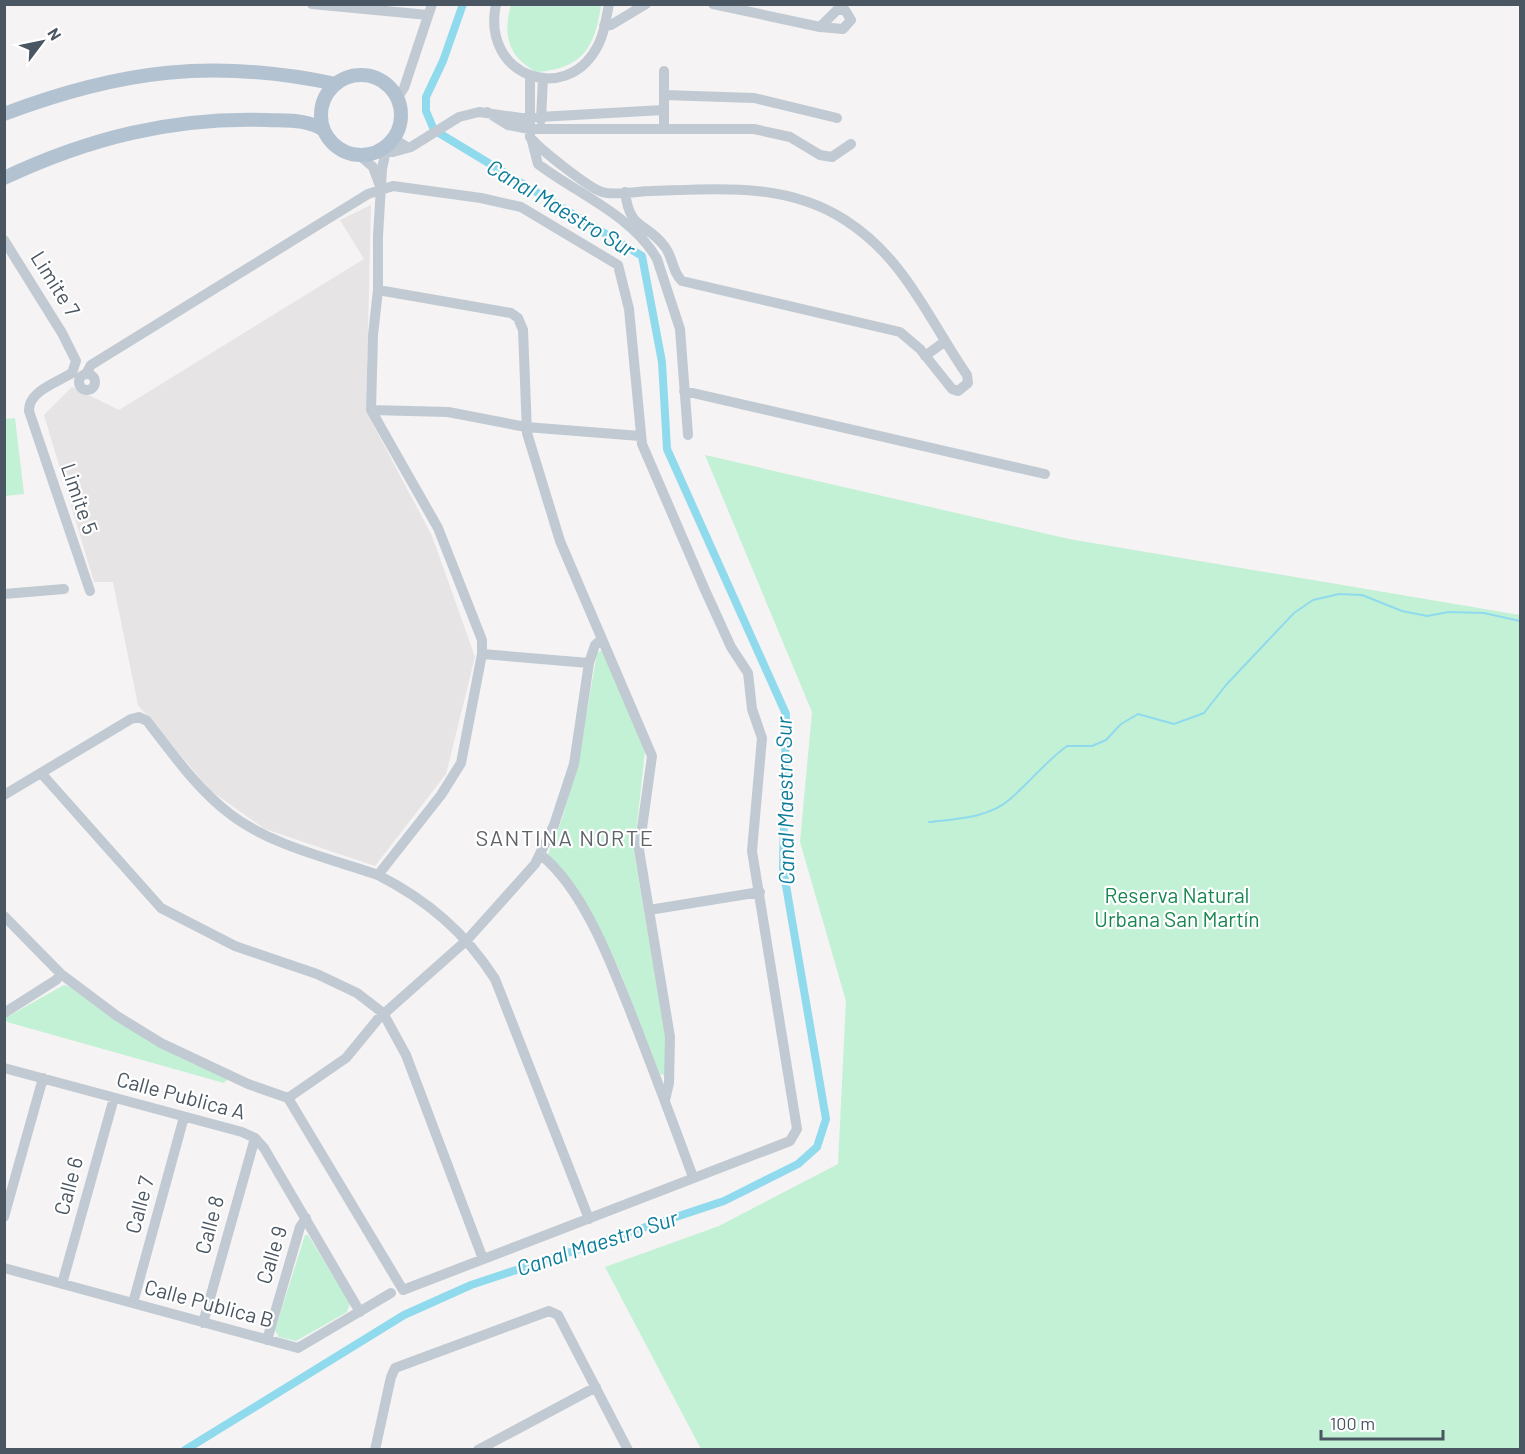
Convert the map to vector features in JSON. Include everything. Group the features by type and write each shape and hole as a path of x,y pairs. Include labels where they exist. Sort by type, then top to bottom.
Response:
{"main road":[{"path":"4,114 98,83 204,69 254,71 336,84"},
{"path":"4,178 74,147 157,126 247,119 310,123 324,130 339,148 359,155 386,147 400,123 397,98 381,80 370,76 346,78 336,84 324,101 321,112 324,130"}],"street":[{"path":"312,4 430,10 404,88 397,98"},
{"path":"496,4 494,32 501,51 511,64 530,76 543,78 567,74 585,63 597,48 609,4"},
{"path":"604,26 611,25 646,4"},
{"path":"713,4 820,27"},
{"path":"664,71 664,128"},
{"path":"530,76 538,164 617,217 651,249 663,273 680,329 688,435"},
{"path":"542,116 543,78"},
{"path":"664,95 754,98 837,118"},
{"path":"533,125 542,116 663,110"},
{"path":"378,875 441,795 461,763 482,654 481,636 438,528 371,410 382,189 378,166 386,147 407,147 464,116 487,112 533,125 754,129 790,137 820,155 832,157 851,144"},
{"path":"536,143 593,188 606,193 625,192 742,189 783,194 817,204 867,235 893,260 912,285 944,342 967,375 968,383 962,390 952,388 905,336 889,329 682,280 678,277 666,248 632,219 625,192"},
{"path":"359,155 378,166"},
{"path":"4,916 61,974 117,1016 161,1043 237,1079 288,1098 352,1202 401,1288 406,1290 693,1177 790,1142 796,1134 752,846 762,738 752,709 748,673 731,647 705,590 640,436 629,309 618,265 521,207 393,186 368,194 91,365 86,374"},
{"name":"Limite 7","path":"4,240 71,348 76,361 75,368 68,375 37,394 28,405 31,420"},
{"path":"378,290 514,315 523,330 526,427 560,541 652,756 639,843 670,1036 669,1083 665,1100"},
{"path":"925,356 944,342"},
{"path":"684,391 1045,474"},
{"path":"371,410 448,412 526,427 640,436"},
{"name":"Limite 5","path":"31,420 90,591"},
{"path":"4,594 64,589"},
{"path":"288,1098 346,1058 383,1013 467,940 541,855 564,797 576,757 589,663 595,645 602,639"},
{"path":"482,654 589,663"},
{"path":"4,795 131,719 143,718 200,786 244,824 272,838 378,875 427,903 467,940 486,965 502,992 589,1219"},
{"path":"41,773 161,908 235,946 340,984 366,998 383,1013 406,1055 483,1259"},
{"path":"541,855 552,864 601,941 665,1100 693,1177"},
{"path":"649,910 760,892"},
{"path":"4,1013 56,980 61,974"},
{"name":"Calle Publica A","path":"4,1068 243,1132 255,1138 264,1148 360,1312"},
{"path":"4,1217 43,1078"},
{"name":"Calle 6","path":"62,1284 114,1098"},
{"name":"Calle 7","path":"133,1303 184,1117"},
{"name":"Calle 8","path":"203,1323 255,1138"},
{"name":"Calle 9","path":"267,1340 300,1227 306,1218"},
{"name":"Calle Publica B","path":"4,1268 301,1348 391,1293"},
{"path":"375,1449 395,1368 549,1311 558,1315 628,1449"},
{"path":"478,1449 491,1446 596,1387"}],"shaded area":[{"path":"371,205 366,411 432,536 475,657 446,774 375,866 265,829 211,791 138,705 113,582 94,582 44,415 72,387 119,410 364,259 340,220"}],"green space":[{"path":"511,5 601,5 595,33 584,54 565,66 536,72 519,59 510,43 507,25"},
{"path":"15,418 24,494 5,496 5,419"},
{"name":"Reserva Natural Urbana San Martín","path":"705,455 1069,539 1520,615 1520,1449 701,1449 605,1267 719,1226 838,1164 846,1001 800,842 812,712"},
{"path":"602,650 645,751 634,852 665,1035 666,1076 660,1074 619,969 599,927 548,854 562,819 578,762 597,653"},
{"path":"64,985 228,1079 224,1083 7,1022 5,1018"},
{"path":"305,1235 308,1235 350,1303 347,1312 296,1341 279,1337 275,1330"}],"waterway":[{"name":"Canal Maestro Sur","path":"185,1450 404,1315 471,1285 724,1201 798,1164 817,1147 826,1119 783,868 786,714 667,449 662,362 642,256 434,130 426,111 426,97 443,61 463,4"},
{"path":"929,822 971,817 1001,806 1067,746 1092,746 1106,740 1121,724 1138,714 1174,724 1204,713 1226,685 1294,613 1313,600 1339,594 1362,595 1402,611 1427,616 1449,612 1484,613 1520,621"}],"district":[{"name":"SANTINA NORTE","path":"565,838"}]}
